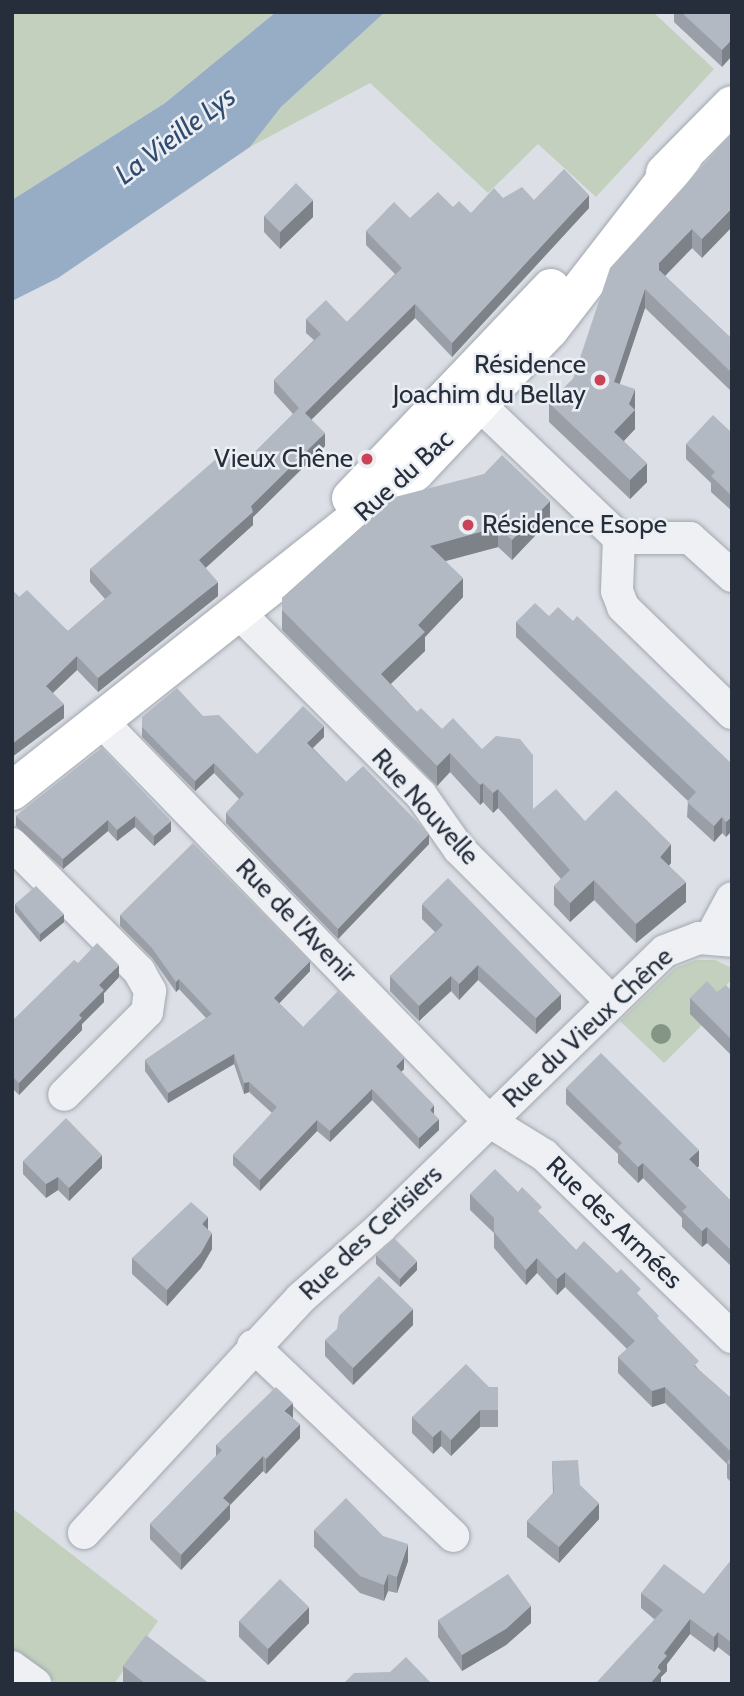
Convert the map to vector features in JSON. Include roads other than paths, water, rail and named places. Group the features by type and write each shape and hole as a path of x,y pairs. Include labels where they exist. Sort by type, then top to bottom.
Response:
{"main road":[{"name":"Rue du Bac","path":"12,791 402,484 469,396 549,330 591,269 683,157 732,105"}],"street":[{"path":"469,396 619,538 683,536 698,543 732,576"},
{"path":"619,538 617,591 622,607 732,713"},
{"name":"Rue Nouvelle","path":"239,613 421,796 460,849 611,1001"},
{"name":"Rue de l'Avenir","path":"102,722 489,1121"},
{"path":"12,844 139,971 150,991 147,1012 64,1095"},
{"path":"721,939 732,898"},
{"name":"Rue du Vieux Chêne","path":"489,1121 665,951 687,940 721,939"},
{"name":"Rue des Armées","path":"489,1121 544,1155 732,1337"},
{"name":"Rue des Cerisiers","path":"85,1533 253,1346 489,1121"},
{"path":"253,1346 453,1536"},
{"path":"12,1667 35,1684"}],"water":[{"name":"La Vieille Lys","path":"276,12 385,12 281,107 250,147 58,278 12,301 12,200 165,103"}],"place":[{"name":"Résidence Joachim du Bellay","path":"600,380"},
{"name":"Vieux Chêne","path":"367,459"},
{"name":"Résidence Esope","path":"468,525"}]}
